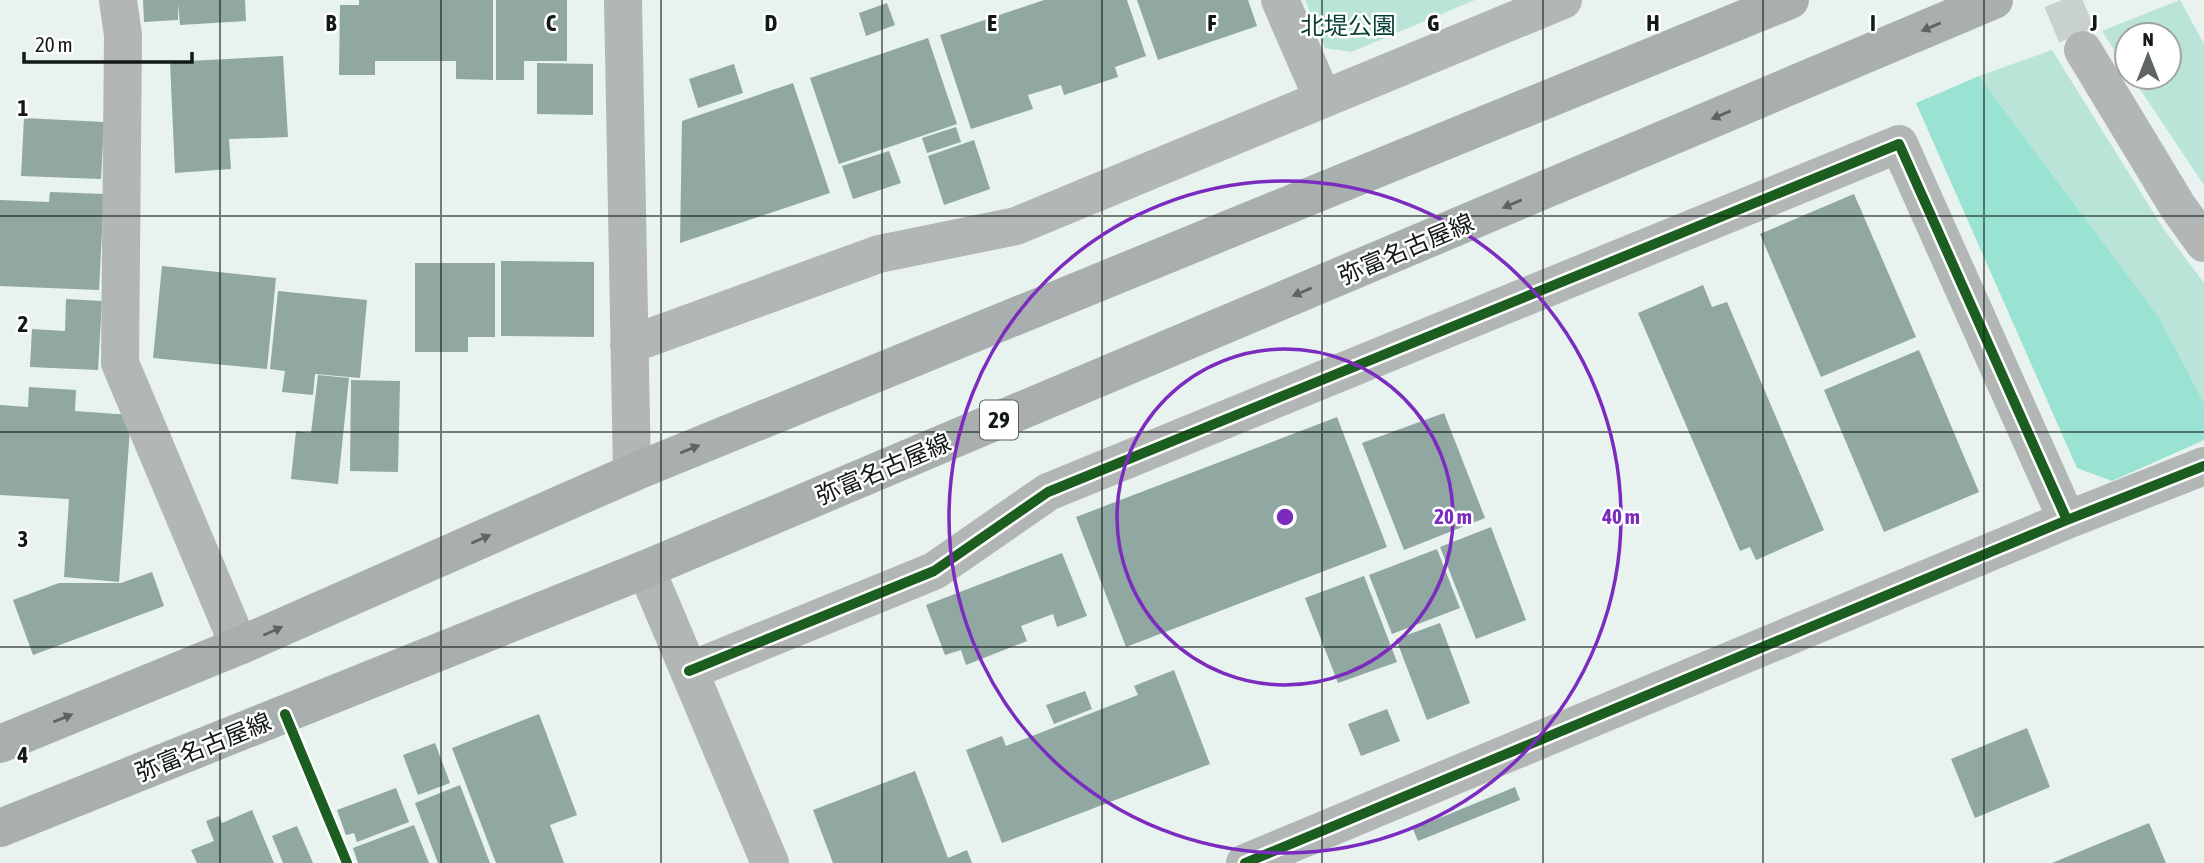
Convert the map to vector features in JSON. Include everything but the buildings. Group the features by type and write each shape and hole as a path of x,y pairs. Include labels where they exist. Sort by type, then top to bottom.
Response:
{"main road":[{"path":"0,744 239,646 632,473 1790,0"},
{"name":"弥富名古屋線","path":"0,828 646,569 1994,0"}],"street":[{"path":"118,0 123,35 120,363 239,646"},
{"path":"623,0 632,473"},
{"path":"1280,0 1323,99"},
{"path":"629,345 878,254 1017,226 1563,0"},
{"path":"2082,50 2178,207 2204,243"},
{"path":"689,671 934,571 1048,492 1899,144 2067,520"},
{"path":"1245,863 2067,520 2204,466"},
{"path":"646,569 770,863"}],"green space":[{"name":"北堤公園","path":"1305,0 1475,0 1351,52 1325,48"},
{"path":"2180,0 2204,44 2204,185 2141,91 2183,91 2183,21 2127,21"},
{"path":"2113,27 2113,48 2102,31"},
{"path":"2052,50 2163,228 2204,283 2204,403 2160,319 1979,76"},
{"path":"1979,76 2160,319 2204,403 2204,440 2112,481 2077,468 1916,103"}],"tunnel":[{"path":"2062,0 2083,50"}],"cycle path":[{"path":"689,671 934,571 1048,492 1899,144 2067,520"},
{"path":"1245,863 2067,520 2204,466"},
{"path":"285,714 347,863"}]}
